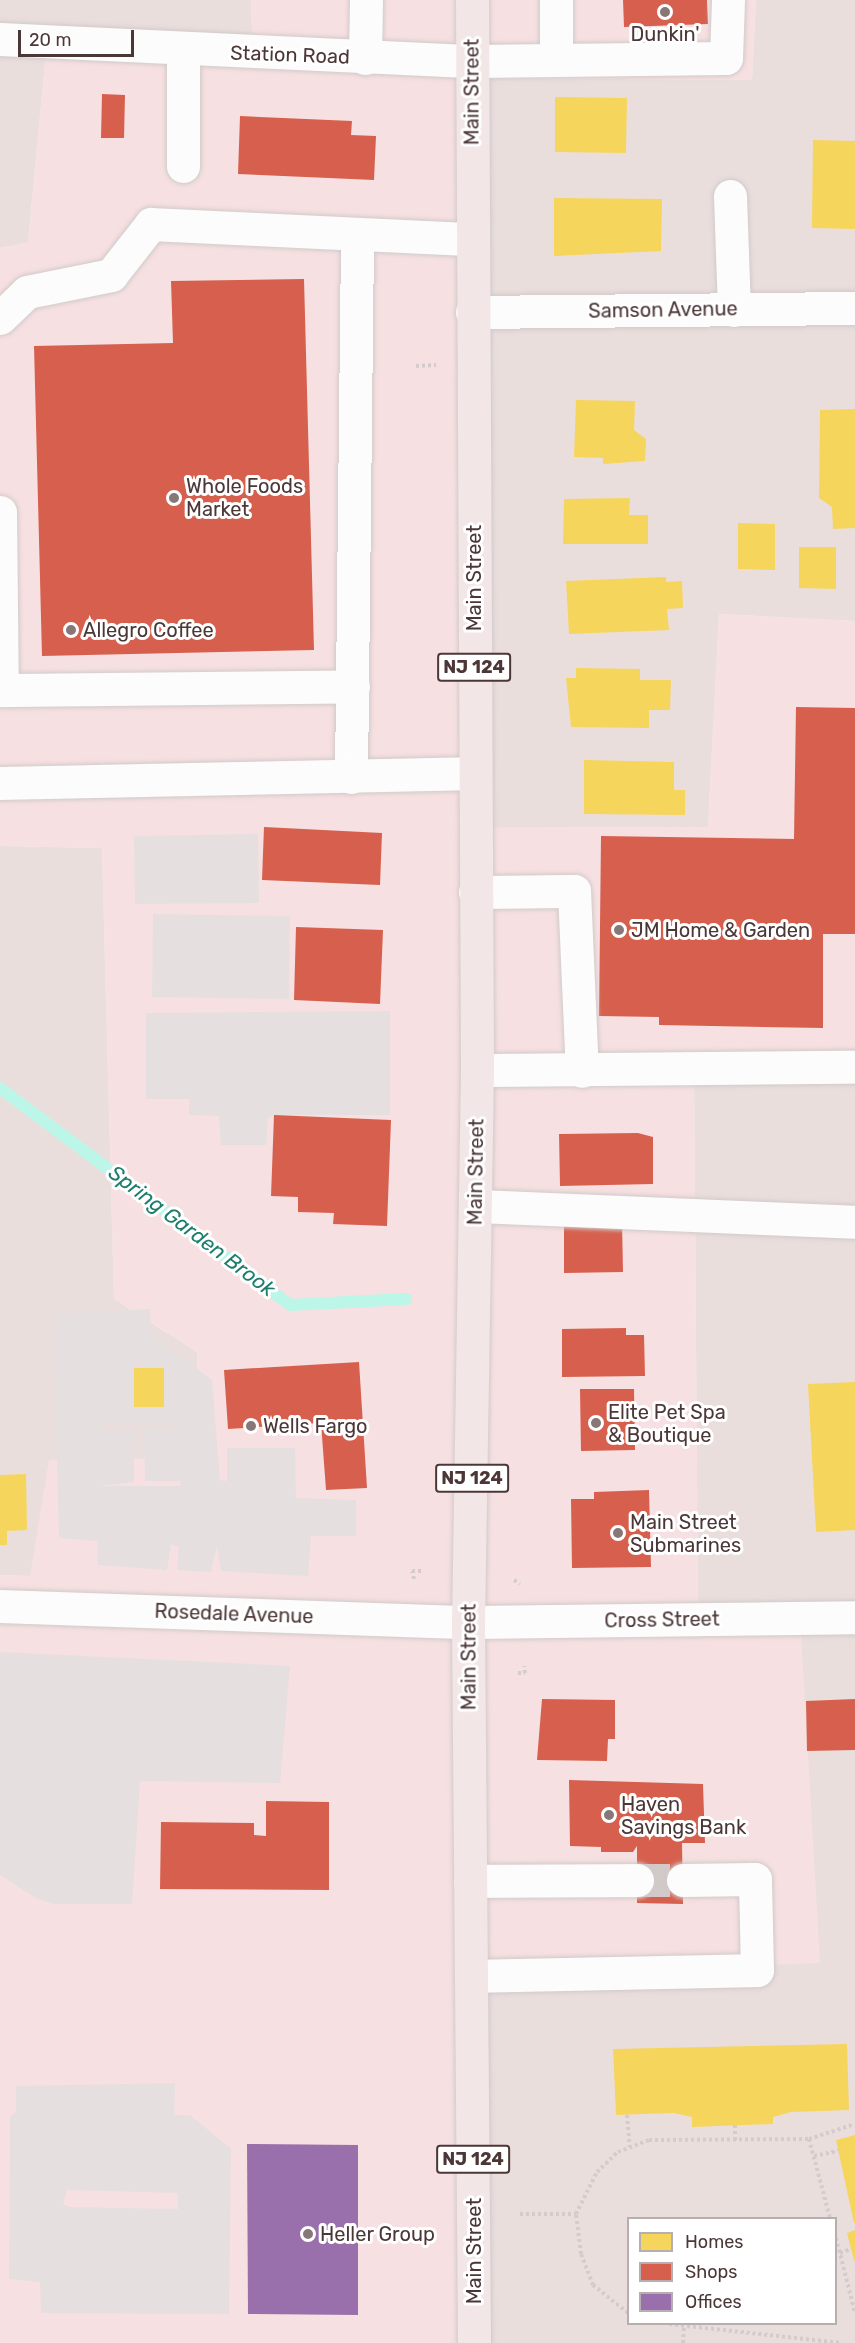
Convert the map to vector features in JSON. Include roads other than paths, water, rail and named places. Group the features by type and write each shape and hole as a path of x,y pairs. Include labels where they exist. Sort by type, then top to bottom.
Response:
{"main road":[{"name":"Main Street","path":"472,0 477,1070 468,1622 474,2343"}],"street":[{"path":"365,58 366,0"},
{"path":"556,0 556,57"},
{"name":"Station Road","path":"0,39 183,51 472,62 556,57 726,58 728,0"},
{"path":"183,51 183,166"},
{"path":"730,196 734,310"},
{"path":"0,318 27,292 111,275 151,224 357,236 472,238"},
{"path":"351,777 357,236"},
{"name":"Samson Avenue","path":"472,312 855,308"},
{"path":"0,512 1,690 353,686"},
{"path":"0,783 475,773"},
{"path":"476,892 574,891 582,1071"},
{"path":"477,1070 582,1071 855,1067"},
{"path":"476,1206 855,1222"},
{"name":"Rosedale Avenue","path":"0,1606 468,1622"},
{"name":"Cross Street","path":"468,1622 855,1617"},
{"path":"472,1976 757,1970 755,1879 683,1880"},
{"path":"470,1881 637,1880"}],"waterway":[{"name":"Spring Garden Brook","path":"0,1088 290,1305 406,1299"}],"tunnel":[{"path":"637,1880 683,1880"}],"place":[{"name":"Dunkin'","path":"665,12"},
{"name":"Whole Foods Market","path":"174,498"},
{"name":"Allegro Coffee","path":"71,630"},
{"name":"JM Home & Garden","path":"619,930"},
{"name":"Elite Pet Spa & Boutique","path":"596,1423"},
{"name":"Wells Fargo","path":"251,1426"},
{"name":"Main Street Submarines","path":"618,1533"},
{"name":"Haven Savings Bank","path":"609,1815"},
{"name":"Heller Group","path":"308,2234"}]}
